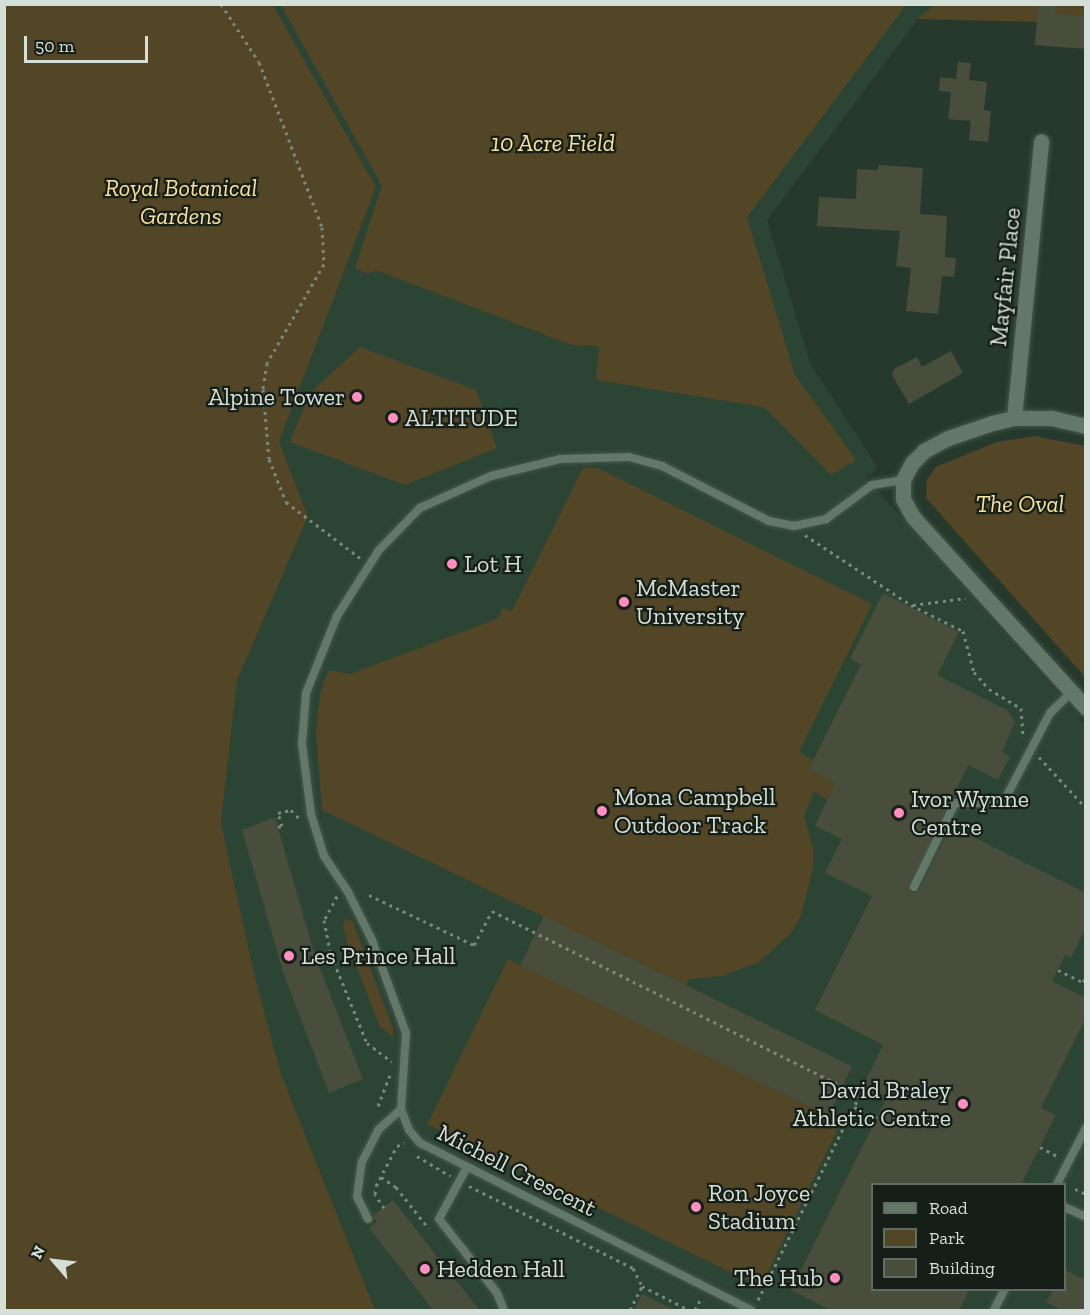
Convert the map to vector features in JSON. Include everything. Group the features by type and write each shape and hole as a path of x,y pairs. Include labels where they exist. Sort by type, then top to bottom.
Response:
{"street":[{"name":"Mayfair Place","path":"1014,418 1041,141"},
{"path":"1086,426 1050,418 1014,418 948,438 924,451 912,463 903,480 903,499 913,517 1086,708"}],"lane":[{"path":"368,1219 357,1196 362,1162 378,1130 401,1109 406,1033 363,921 324,856 311,814 302,744 302,719 313,673 338,616 369,564 420,508 447,493 509,470 590,456 629,457 662,466 769,521 794,526 826,519 872,485 903,480"},
{"path":"914,887 955,803 1003,803 1050,713 1072,692"},
{"name":"Michell Crescent","path":"401,1109 420,1143 751,1311"},
{"path":"1058,1183 1086,1128"},
{"path":"467,1167 439,1220 497,1293 504,1311"},
{"path":"1066,1207 1086,1217"},
{"path":"994,1311 1004,1291"}],"path":[{"path":"221,4 263,71 322,227 324,264 267,363 263,389 269,459 286,502 369,564"},
{"path":"794,526 911,605 963,631 974,672 989,689 1021,708 1025,728 1022,736 1086,808"},
{"path":"911,605 984,596"},
{"path":"278,827 282,826 278,813 287,810 296,813 301,827"},
{"path":"334,890 336,901 324,920 331,955 363,1036 393,1064 378,1106"},
{"path":"369,895 474,945 492,911 860,1095 758,1296 758,1302"},
{"path":"1058,970 1083,982 1086,977"},
{"path":"854,1107 877,1118"},
{"path":"384,1208 375,1194 381,1177 397,1146 403,1142 408,1147"},
{"path":"1040,1147 1057,1156"},
{"path":"414,1153 460,1181 633,1268 642,1287 689,1311"},
{"path":"381,1177 396,1187 431,1231"},
{"path":"1075,1189 1086,1194"},
{"path":"630,1311 642,1287"},
{"path":"695,1311 702,1297"}],"shaded area":[{"name":"McMaster University","path":"273,5 935,5 917,20 767,220 810,363 878,468 866,478 1085,724 1085,1310 375,1310 281,1074 255,977 221,823 237,681 308,516 279,442 376,187"}],"green space":[{"name":"Royal Botanical Gardens","path":"5,4 273,5 376,187 279,442 308,516 237,681 221,823 255,977 281,1074 375,1310 5,1310"},
{"name":"10 Acre Field","path":"281,5 906,5 747,217 795,375 856,460 831,475 764,407 596,380 599,346 572,345 376,270 368,274 355,268 382,186"},
{"path":"935,5 1085,5 1085,23 917,19"},
{"name":"ALTITUDE","path":"360,347 476,390 497,448 405,485 290,442 310,393"},
{"name":"The Oval","path":"1034,436 1085,446 1085,677 926,498 927,480 936,467 997,442"},
{"path":"583,468 598,468 872,604 799,752 813,760 809,769 846,788 838,805 814,792 804,816 813,848 813,869 801,916 791,933 759,962 722,976 689,979 686,985 322,810 316,730 320,694 328,670 350,674 497,619 503,608 512,611"},
{"path":"346,918 353,922 393,1028 393,1037 380,1027 348,945 343,925"},
{"name":"Ron Joyce Stadium","path":"508,959 841,1122 761,1287 427,1124"}],"building":[{"path":"1038,4 1056,4 1055,14 1086,16 1086,49 1035,45"},
{"path":"958,62 971,63 969,80 987,82 984,110 991,111 988,142 969,140 971,121 948,119 951,92 939,91 940,77 956,79"},
{"path":"878,165 923,168 920,214 947,216 945,257 956,258 954,277 942,276 938,314 906,311 911,268 896,266 900,231 817,226 819,197 856,199 857,169 878,170"},
{"path":"951,351 963,373 909,404 892,375 894,369 917,357 922,367"},
{"name":"Ivor Wynne Centre","path":"883,593 959,632 937,675 1007,710 1015,722 1002,752 1010,756 998,780 968,765 909,890 914,893 919,890 951,826 1086,893 1086,927 1071,958 1065,955 1052,981 1086,998 1086,1018 1041,1108 1056,1115 1022,1183 871,1183 871,1291 969,1291 959,1311 832,1311 791,1290 886,1099 862,1088 883,1045 815,1010 872,896 825,873 842,839 815,826 835,783 809,769 861,664 850,659"},
{"name":"Les Prince Hall","path":"275,817 315,956 363,1079 329,1093 283,972 242,830"},
{"path":"544,916 852,1066 828,1116 520,965"},
{"name":"Hedden Hall","path":"393,1200 480,1311 434,1311 369,1228 377,1222 373,1216"},
{"path":"1066,1270 1086,1280 1086,1311 1063,1311 1046,1302 1052,1291 1066,1291"},
{"path":"642,1294 676,1311 634,1311"}],"place":[{"name":"Alpine Tower","path":"357,397"},
{"name":"ALTITUDE","path":"393,418"},
{"name":"Lot H","path":"452,564"},
{"name":"McMaster University","path":"624,602"},
{"name":"Mona Campbell Outdoor Track","path":"602,811"},
{"name":"Ivor Wynne Centre","path":"899,813"},
{"name":"Les Prince Hall","path":"289,956"},
{"name":"David Braley Athletic Centre","path":"963,1104"},
{"name":"Ron Joyce Stadium","path":"696,1207"},
{"name":"Hedden Hall","path":"425,1269"},
{"name":"The Hub","path":"835,1278"}]}
